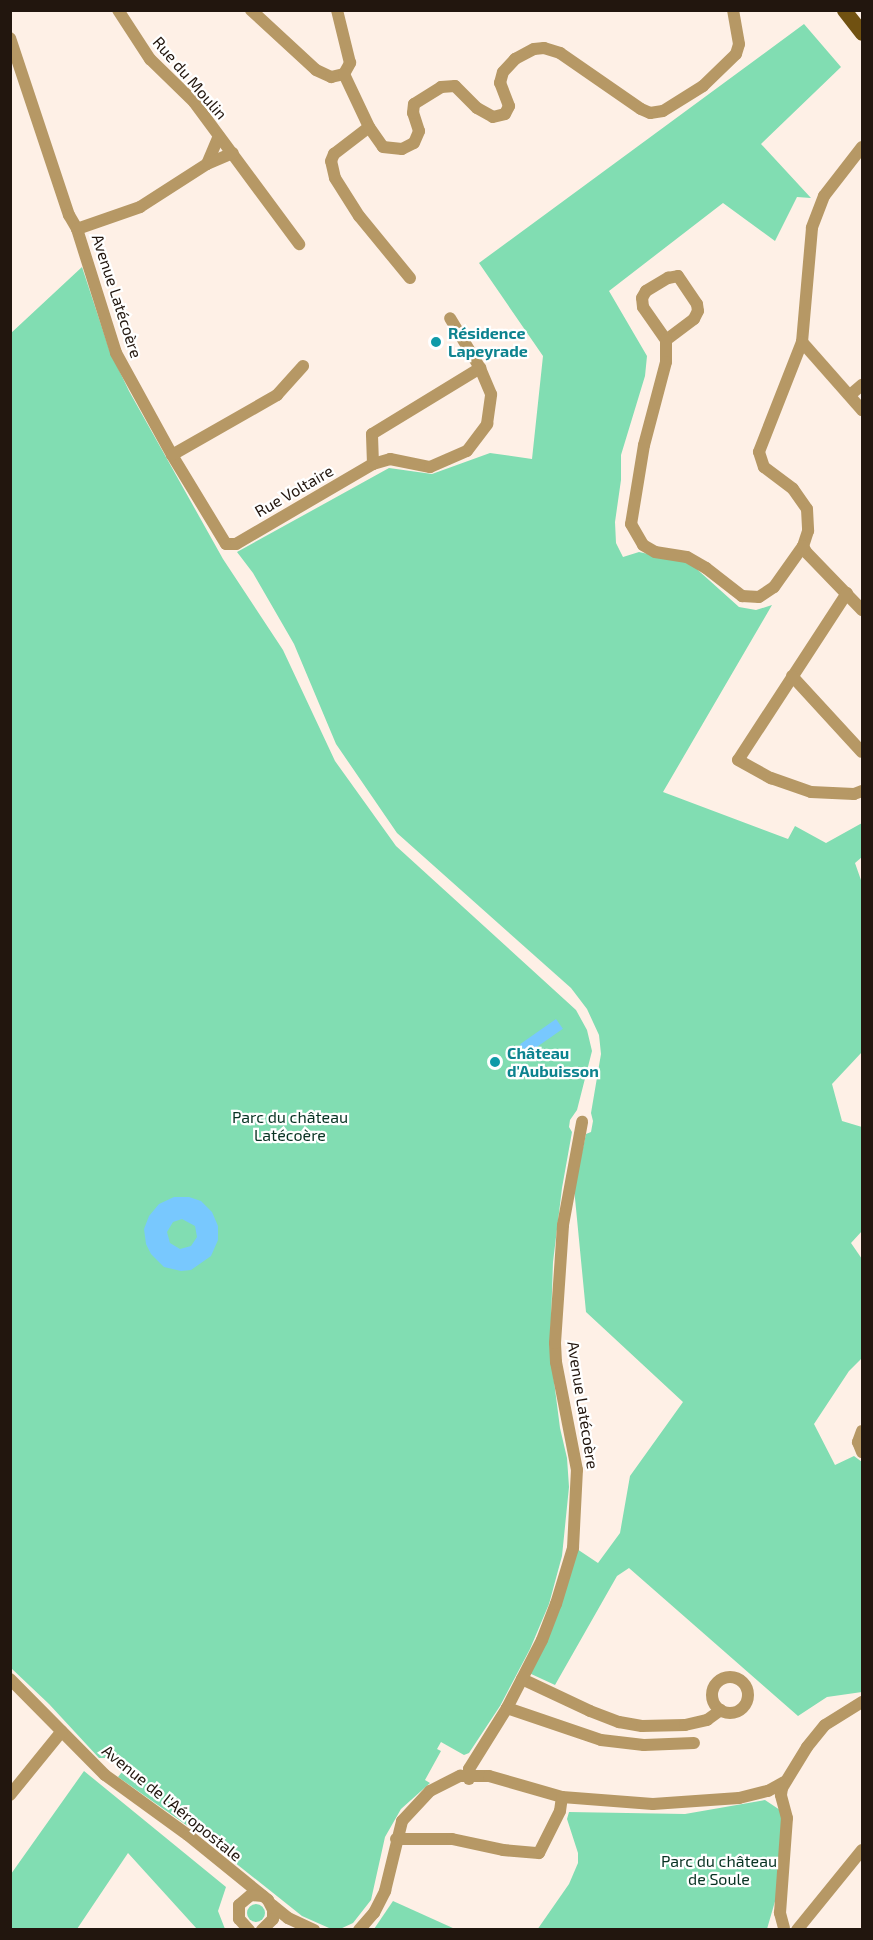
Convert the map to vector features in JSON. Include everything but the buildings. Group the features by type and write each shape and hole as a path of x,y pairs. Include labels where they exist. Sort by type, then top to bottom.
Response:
{"main road":[{"path":"844,10 861,28"}],"street":[{"name":"Rue du Moulin","path":"118,10 150,59 194,102 299,244"},
{"path":"251,10 322,74 331,77 344,74 348,70 349,56 337,10"},
{"path":"344,74 369,127 383,147 402,149 414,143 419,131 413,113 414,104 441,87 455,86 477,108 493,117 506,114 508,106 500,83 503,72 515,59 534,49 544,48 560,53 640,110 650,113 663,111 703,86 736,54 739,44 733,10"},
{"name":"Avenue Latécoère","path":"10,38 69,215 77,229 116,353 172,455 223,541 230,546"},
{"path":"369,127 334,154 331,162 335,178 359,216 410,278"},
{"name":"Rue du Moulin","path":"207,164 219,136"},
{"path":"666,340 694,319 698,311 697,304 678,276 668,278 653,287 642,298 643,307 666,340 666,362 644,445 631,525 643,545 655,552 687,557 742,596 759,597 774,587 792,564 804,546 808,531 807,509 793,489 764,467 759,452 802,342 812,228 824,195 862,147"},
{"path":"77,229 140,207 207,164 233,153"},
{"name":"Rue Voltaire","path":"230,546 373,464 390,459 430,467 467,451 487,424 491,394 480,368 450,318"},
{"path":"802,342 862,410"},
{"path":"172,455 277,395 303,366"},
{"path":"373,464 372,434 480,368"},
{"path":"850,395 862,385"},
{"path":"804,546 806,552 862,610"},
{"path":"847,593 738,760 771,778 811,792 854,794 862,791"},
{"path":"792,676 862,752"},
{"name":"Avenue Latécoère","path":"469,1777 469,1769 507,1708 542,1640 556,1604 575,1529 577,1470 556,1362 555,1343 563,1225 582,1122"},
{"path":"862,1431 858,1442 862,1452"},
{"name":"Avenue de l'Aéropostale","path":"10,1679 105,1775 204,1848 288,1918 314,1929"},
{"path":"522,1679 619,1722 642,1726 685,1725 707,1720 720,1710"},
{"path":"862,1702 825,1725 784,1782 781,1795 787,1823 780,1913 788,1929 833,1887 862,1850"},
{"path":"507,1708 601,1740 644,1745 694,1743"},
{"path":"10,1795 62,1731"},
{"path":"359,1929 374,1913 385,1891 402,1821 417,1801 446,1782 489,1776 562,1797 632,1803 683,1803 758,1794 784,1782"},
{"path":"396,1839 452,1839 503,1850 539,1853 560,1811 562,1797"},
{"name":"Avenue de l'Aéropostale","path":"237,1877 239,1905 237,1914 244,1928"},
{"path":"239,1905 251,1895 267,1901 273,1919 262,1929"}],"green space":[{"path":"804,24 841,67 761,144 811,198 797,197 775,241 723,203 609,291 647,356 645,376 621,455 621,480 615,522 616,543 623,557 639,552 690,563 739,607 756,610 772,605 663,792 788,839 795,826 826,843 862,823 862,857 855,863 862,883 862,1052 832,1084 842,1121 862,1127 862,1231 851,1243 862,1259 862,1358 849,1371 814,1424 835,1465 854,1456 862,1462 862,1692 827,1697 798,1716 629,1568 617,1576 555,1685 529,1673 577,1549 598,1563 620,1533 630,1476 683,1402 586,1312 574,1188 586,1134 591,1132 593,1121 591,1113 601,1054 599,1035 587,1009 571,988 397,833 336,744 294,644 253,573 237,552 389,468 432,474 490,453 532,459 543,356 479,263"},
{"name":"Parc du château Latécoère","path":"82,267 109,349 129,391 223,559 283,650 335,761 396,846 576,1010 587,1030 592,1051 577,1110 570,1120 569,1127 572,1132 553,1262 550,1350 560,1428 567,1458 569,1487 562,1556 549,1604 530,1649 500,1706 469,1753 464,1755 441,1742 437,1749 441,1751 425,1780 430,1783 401,1809 385,1837 371,1900 353,1923 340,1929 329,1928 302,1916 199,1834 118,1777 122,1772 119,1765 108,1758 99,1758 49,1704 11,1668 10,334"},
{"path":"84,1771 226,1887 218,1911 225,1929 197,1929 128,1853 77,1929 11,1929 11,1874"},
{"name":"Parc du château de Soule","path":"765,1800 783,1812 778,1891 767,1929 537,1930 569,1884 578,1863 578,1853 567,1819 569,1812 685,1814"},
{"path":"393,1901 455,1929 374,1929"},
{"path":"252,1904 260,1904 265,1909 263,1920 252,1922 247,1917 247,1909"}],"water":[{"path":"556,1019 563,1029 527,1054 520,1044"},
{"path":"174,1197 189,1197 201,1201 212,1212 218,1226 218,1240 211,1256 191,1270 181,1271 164,1267 151,1254 146,1244 144,1229 149,1216 159,1204","holes":["182,1219 195,1226 197,1237 191,1246 180,1249 170,1243 167,1232 173,1222"]}],"place":[{"name":"Résidence Lapeyrade","path":"436,342"},
{"name":"Château d'Aubuisson","path":"495,1062"}]}
